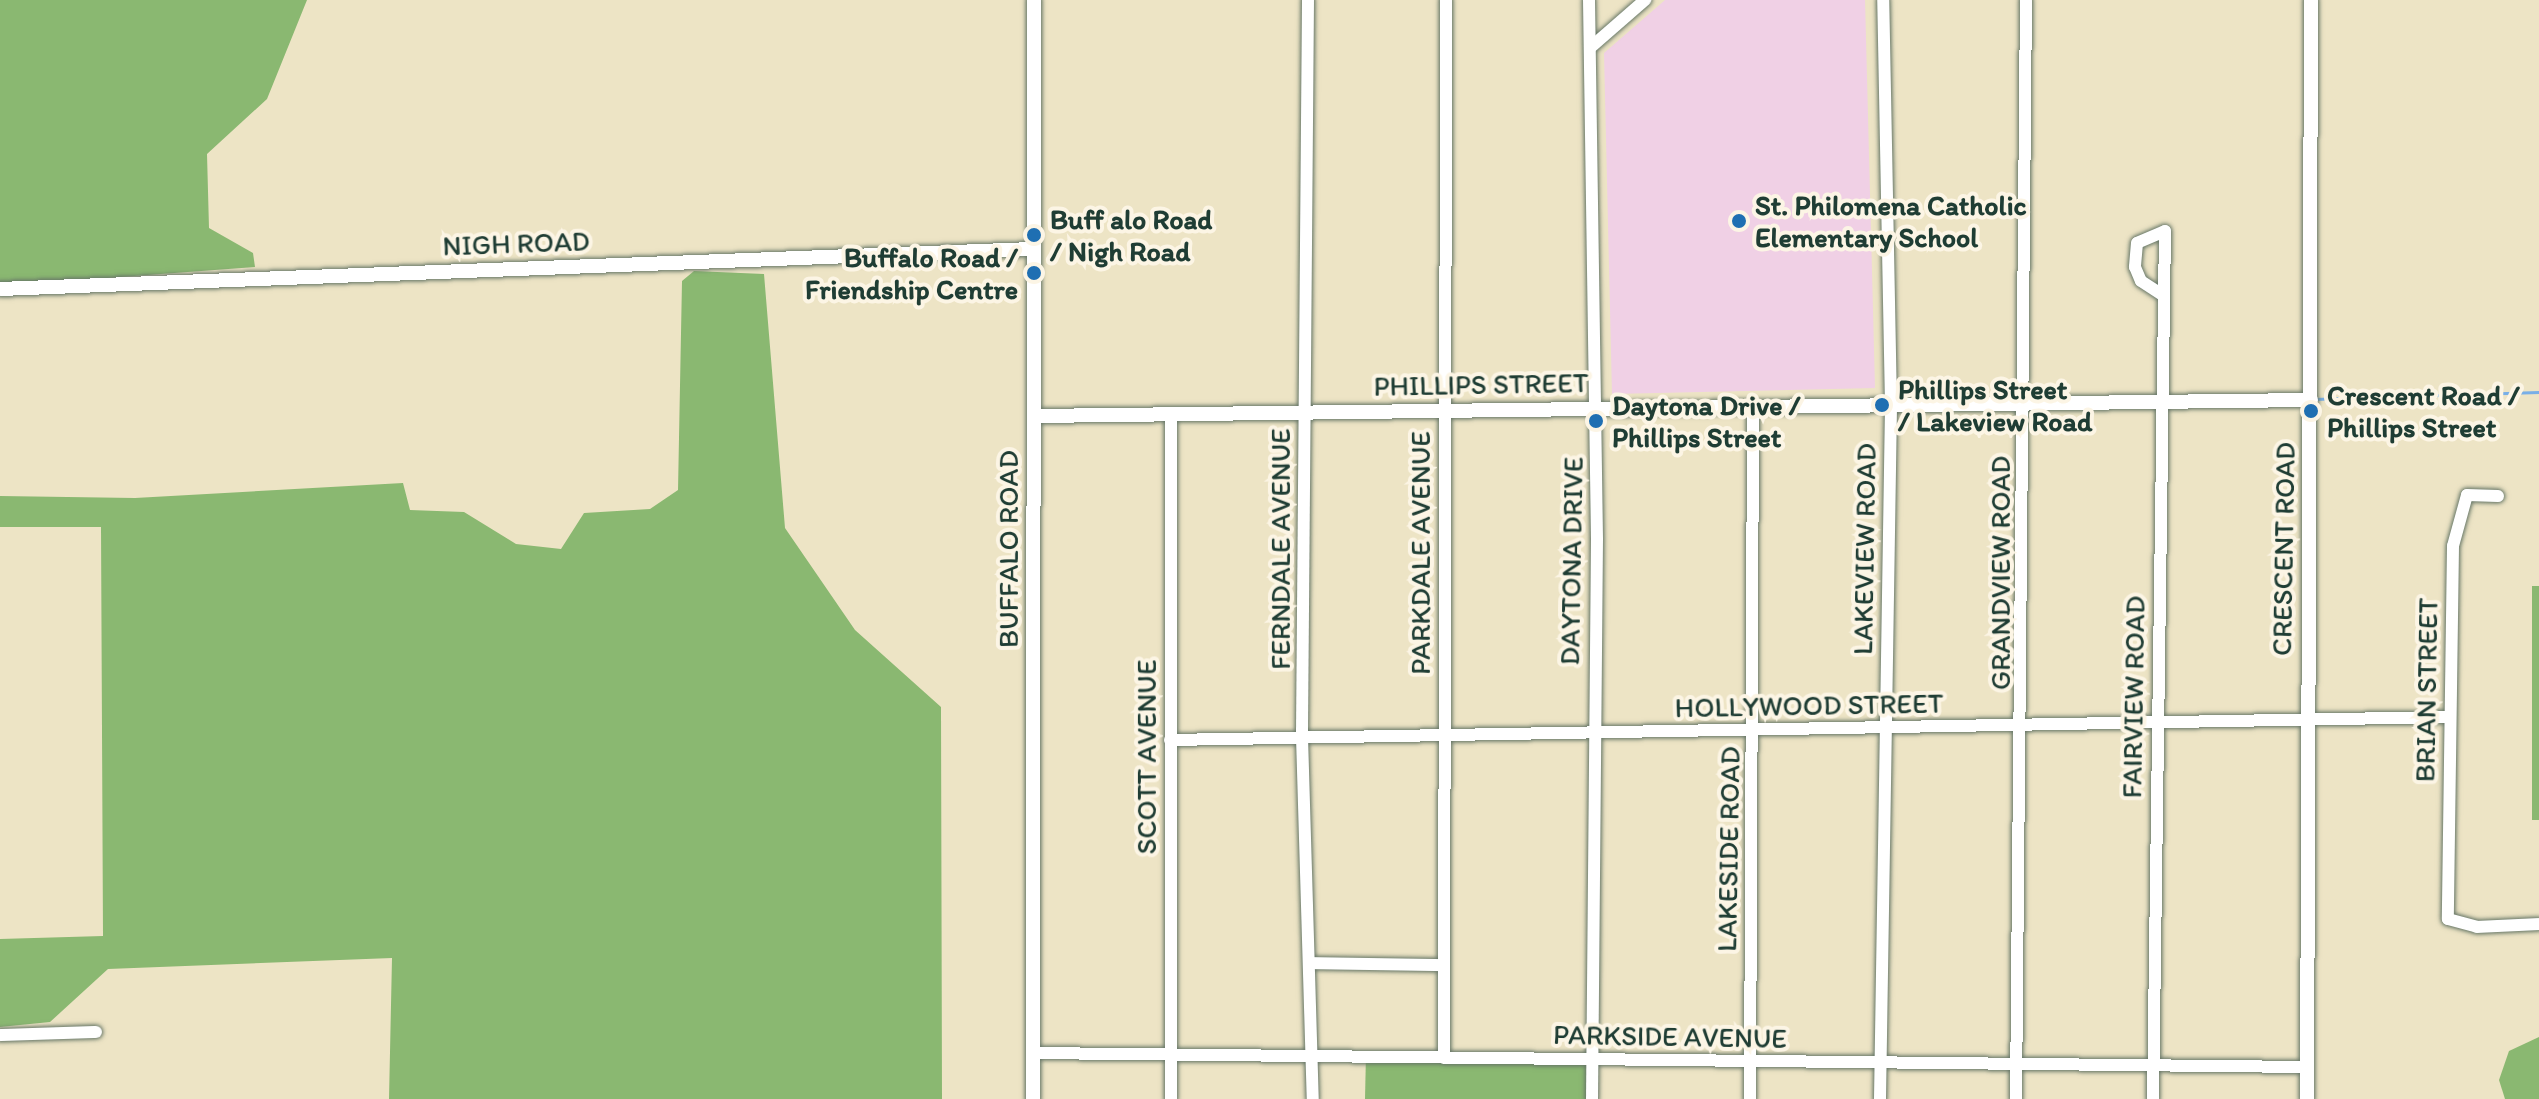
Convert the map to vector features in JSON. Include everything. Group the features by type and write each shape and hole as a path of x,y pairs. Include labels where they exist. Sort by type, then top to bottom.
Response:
{"street":[{"name":"BUFFALO ROAD","path":"1033,1099 1034,0"},
{"name":"FERNDALE AVENUE","path":"1308,0 1302,737 1314,1052 1313,1099"},
{"name":"PARKDALE AVENUE","path":"1444,1058 1446,0"},
{"name":"DAYTONA DRIVE","path":"1589,0 1596,409 1592,1099"},
{"path":"1591,47 1645,0"},
{"name":"LAKEVIEW ROAD","path":"1880,1099 1891,405 1883,0"},
{"name":"GRANDVIEW ROAD","path":"2016,1099 2023,725 2026,0"},
{"name":"CRESCENT ROAD","path":"2307,1099 2311,0"},
{"name":"FAIRVIEW ROAD","path":"2153,1099 2165,231 2137,243 2135,267 2141,281 2164,296"},
{"name":"NIGH ROAD","path":"0,289 1034,249"},
{"name":"PHILLIPS STREET","path":"1035,416 2161,401 2311,396"},
{"name":"LAKESIDE ROAD","path":"1750,1099 1753,407"},
{"name":"SCOTT AVENUE","path":"1171,414 1171,1099"},
{"name":"BRIAN STREET","path":"2498,496 2467,495 2456,527 2449,717 2448,919 2477,927 2539,924"},
{"name":"HOLLYWOOD STREET","path":"1170,740 2307,722 2449,717"},
{"path":"1310,963 1444,965"},
{"path":"0,1035 96,1032"},
{"name":"PARKSIDE AVENUE","path":"1033,1053 1314,1052 1444,1058 2307,1067"}],"shaded area":[{"name":"St. Philomena Catholic Elementary School","path":"1665,0 1865,0 1875,388 1612,394 1604,53"}],"green space":[{"path":"0,0 307,0 267,99 207,154 209,228 253,253 255,267 0,286"},
{"path":"694,271 764,274 785,528 855,630 941,707 942,1099 389,1099 392,958 108,969 50,1022 0,1027 0,939 103,936 101,527 0,527 0,496 135,498 403,483 410,510 464,512 516,544 561,549 584,513 650,509 678,490 682,281"},
{"path":"2532,586 2539,586 2539,820 2532,820"},
{"path":"2539,1037 2539,1099 2505,1099 2499,1080 2509,1051"},
{"path":"1366,1054 1592,1060 1592,1099 1365,1099"}],"waterway":[{"path":"2314,399 2539,392"}],"place":[{"name":"St. Philomena Catholic Elementary School","path":"1739,221"},
{"name":"Buff alo Road / Nigh Road","path":"1034,235"},
{"name":"Buffalo Road / Friendship Centre","path":"1034,273"},
{"name":"Phillips Street / Lakeview Road","path":"1882,405"},
{"name":"Crescent Road / Phillips Street","path":"2311,411"},
{"name":"Daytona Drive / Phillips Street","path":"1596,421"}]}
